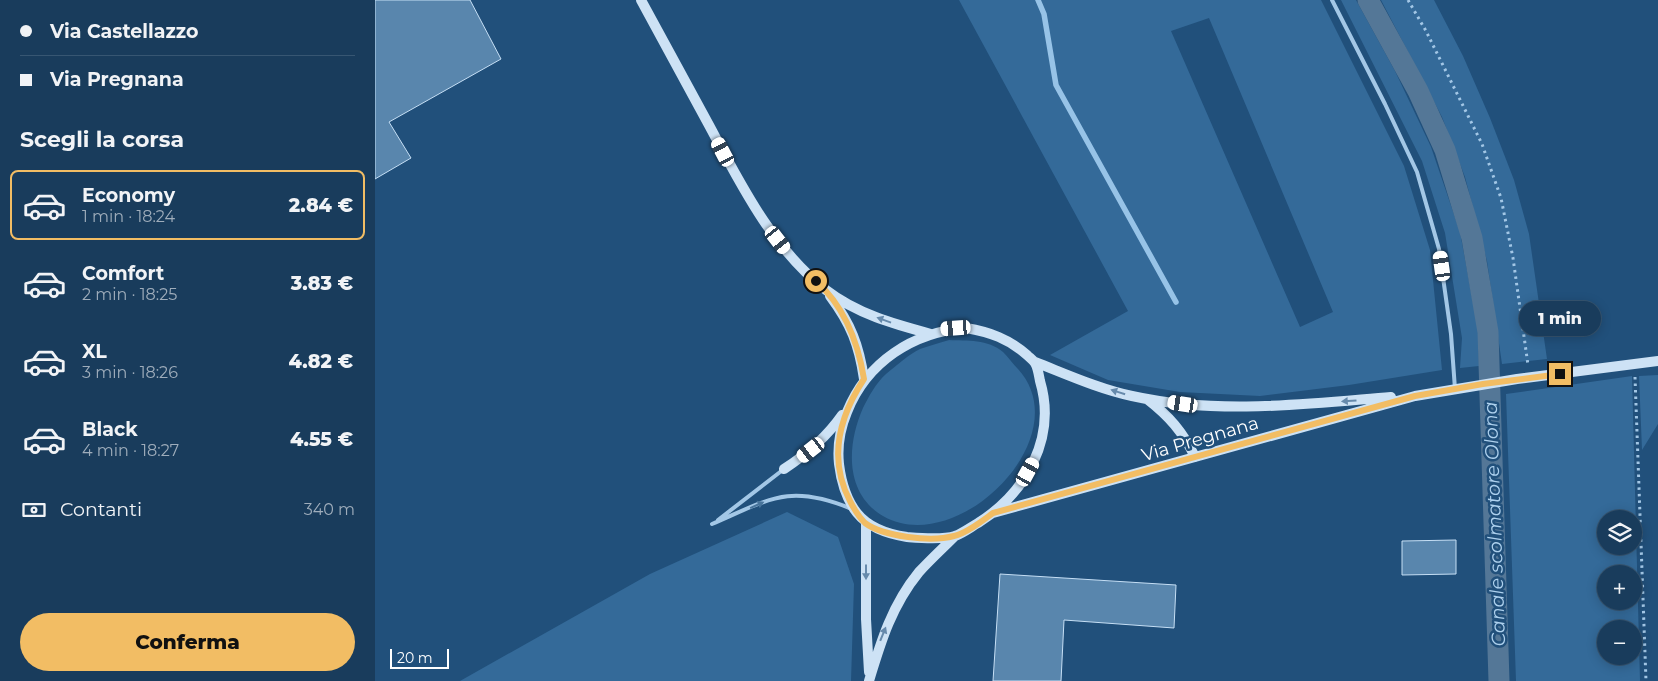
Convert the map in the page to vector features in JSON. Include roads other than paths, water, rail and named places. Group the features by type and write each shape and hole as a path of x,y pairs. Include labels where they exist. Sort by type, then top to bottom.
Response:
{"street":[{"path":"641,0 741,186 788,253 827,291 839,308 853,333 860,355 864,379"},
{"path":"827,291 854,308 885,321 931,334"},
{"path":"784,469 811,450 831,431 864,379 885,359 907,343 946,329 966,328 984,330 1017,346 1035,362 1043,391 1045,413 1043,439 1038,455 1015,490 993,513 955,536 919,573 896,607 881,638 869,681"},
{"name":"Via Pregnana","path":"993,513 1415,396 1517,379 1658,361"},
{"name":"Via Pregnana","path":"1035,362 1092,384 1131,396 1183,404 1269,407 1415,396"},
{"path":"1145,398 1168,417 1186,438 1195,457"},
{"path":"852,400 840,431 838,454 840,474 855,511 866,523 884,532 923,539 955,536"},
{"path":"866,523 866,619 869,681"}],"lane":[{"path":"1332,0 1417,172 1441,258 1451,334 1455,388"},
{"path":"784,469 712,524 781,496 814,496 830,500 855,511"}],"waterway":[{"path":"1038,0 1044,14 1056,85 1176,302"},
{"name":"Canale scolmatore Olona","path":"1368,0 1418,91 1445,150 1472,238 1488,332 1499,681"}]}
